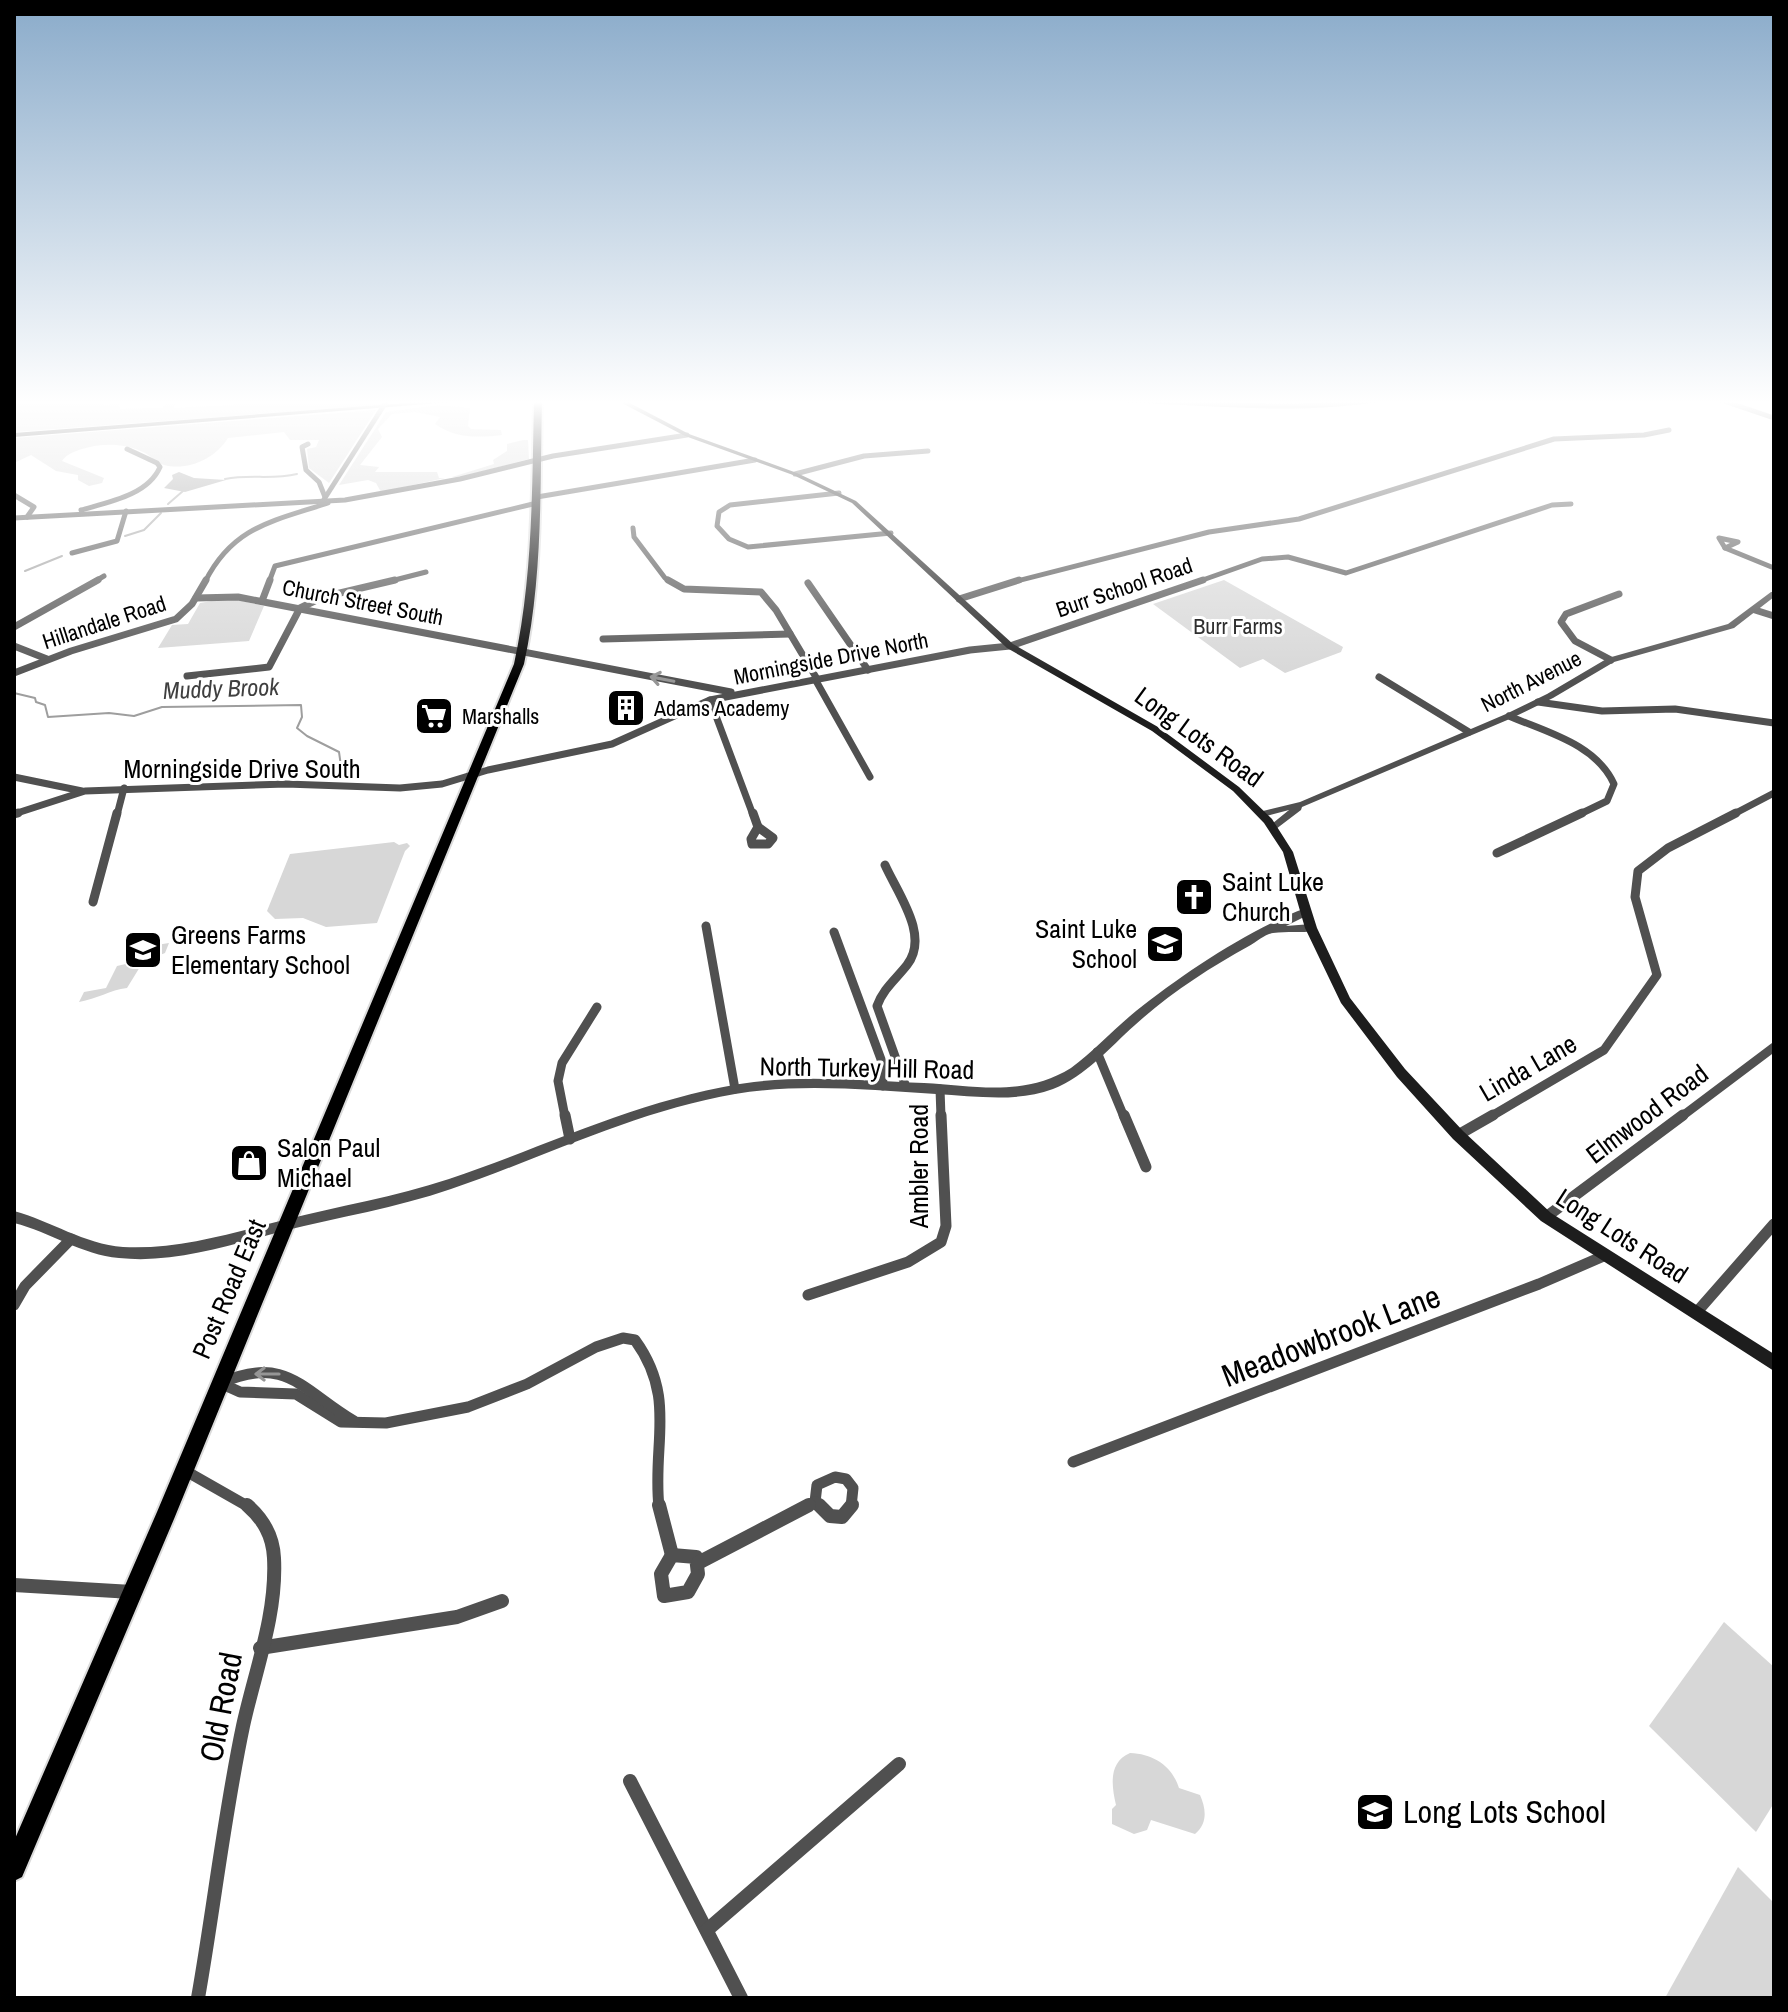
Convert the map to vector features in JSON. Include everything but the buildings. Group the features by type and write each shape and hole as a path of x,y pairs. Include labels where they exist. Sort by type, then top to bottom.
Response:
{"main road":[{"name":"Post Road East","path":"14,1869 184,1470 523,652 537,494"},
{"name":"Long Lots Road","path":"840,494 891,533 1010,646 1155,729 1236,789 1273,827 1288,852 1311,928 1334,981 1358,1020 1458,1135 1546,1217 1774,1363"}],"street":[{"path":"75,514 129,494"},
{"path":"322,494 324,500"},
{"name":"Hillandale Road","path":"14,673 47,659 181,616 196,598 220,555 233,541 306,511 324,500 328,494"},
{"path":"14,518 324,500 363,494"},
{"path":"262,601 275,566 570,494"},
{"path":"831,494 730,505 719,512 717,526 729,539 748,547 891,533"},
{"path":"959,599 1049,570 1133,553 1183,538 1299,519 1379,494"},
{"path":"14,495 34,507 27,517"},
{"name":"Hillandale Road","path":"306,511 324,500"},
{"name":"Burr School Road","path":"1010,646 1262,559 1288,557 1346,573 1552,505 1571,504"},
{"path":"72,553 117,541 126,511"},
{"path":"633,528 634,537 663,573 684,589 761,592 790,634 870,777"},
{"path":"1725,548 1750,561 1774,568"},
{"path":"187,676 269,667 274,663 300,608 323,597 426,572"},
{"path":"14,627 104,576"},
{"path":"808,583 868,670"},
{"path":"1611,660 1573,640 1564,632 1561,622 1566,614 1619,594"},
{"name":"North Avenue","path":"1262,814 1303,804 1509,716 1611,660 1731,626 1774,594"},
{"name":"Church Street South","path":"196,598 231,596 262,601 738,693"},
{"path":"1755,610 1774,616"},
{"path":"603,639 790,634"},
{"name":"Morningside Drive North","path":"970,650 1000,638"},
{"path":"14,646 47,659"},
{"name":"Morningside Drive North","path":"472,776 612,744 710,700 738,693 970,650 1010,646"},
{"path":"1379,677 1469,732"},
{"path":"710,700 758,827"},
{"path":"1538,702 1602,711 1675,709 1774,723"},
{"path":"1497,853 1607,801 1614,784 1609,768 1595,755 1509,716"},
{"name":"Morningside Drive South","path":"14,814 85,791 286,784 400,788 442,784 472,776"},
{"path":"14,777 85,791"},
{"path":"93,902 124,788"},
{"name":"Linda Lane","path":"1458,1135 1604,1050 1657,975 1635,897 1638,871 1668,848 1774,793"},
{"name":"North Avenue","path":"1273,827 1303,804"},
{"path":"885,865 917,937 918,947 913,959 882,995 877,1006 906,1087"},
{"name":"North Turkey Hill Road","path":"14,1217 33,1221 105,1251 141,1253 231,1238 345,1213 448,1185 672,1104 735,1089 810,1085 1015,1092 1036,1089 1064,1079 1145,1010 1210,964 1306,912"},
{"path":"706,926 735,1089"},
{"name":"North Turkey Hill Road","path":"1275,930 1311,928"},
{"path":"834,932 882,1062 883,1086"},
{"path":"570,1139 558,1081 562,1063 597,1007"},
{"name":"Elmwood Road","path":"1546,1217 1774,1047"},
{"path":"1097,1052 1146,1167"},
{"name":"Ambler Road","path":"808,1295 908,1262 941,1242 946,1226 940,1089"},
{"path":"1696,1313 1774,1224"},
{"path":"14,1305 25,1286 71,1239"},
{"name":"Meadowbrook Lane","path":"1073,1462 1539,1284 1606,1255"},
{"path":"220,1383 240,1392 296,1394 341,1422 410,1420 468,1407 527,1384 596,1347 623,1338 635,1340 653,1369 661,1398 663,1425 658,1495 672,1555 660,1574 659,1584 664,1596 677,1598 691,1592 699,1581 698,1563 696,1557 672,1555"},
{"name":"Old Road","path":"184,1470 245,1504 259,1517 270,1533 274,1577 243,1728 198,1998"},
{"path":"698,1563 815,1502"},
{"path":"14,1585 132,1592"},
{"path":"260,1648 457,1617 502,1601"},
{"path":"707,1930 899,1764"},
{"path":"630,1781 741,1998"}],"green space":[{"name":"Burr Farms","path":"1224,580 1343,647 1341,652 1285,673 1263,659 1240,668 1153,604"},
{"path":"229,598 264,606 249,641 158,648 172,625 188,624 200,603"},
{"path":"394,842 410,846 405,851 377,923 326,927 303,918 275,919 267,911 290,854"},
{"path":"169,943 165,953 143,962 127,988 79,1002 84,992 106,988 117,966 143,960 150,946"},
{"path":"1724,1622 1774,1667 1774,1803 1756,1832 1649,1726"},
{"path":"1130,1753 1161,1763 1172,1773 1179,1788 1200,1795 1205,1816 1195,1834 1151,1820 1147,1830 1134,1834 1112,1824 1112,1809 1116,1805 1113,1774 1118,1762"},
{"path":"1738,1867 1774,1903 1774,1998 1665,1998"}],"waterway":[{"path":"168,504 180,494"},
{"path":"125,536 144,530 161,513"},
{"path":"25,571 62,556"},
{"name":"Muddy Brook","path":"14,693 35,698 36,702 45,705 48,717 109,713 134,716 162,707 301,705 302,717 297,728 339,752 342,773"}],"place":[{"name":"Adams Academy","path":"626,708"},
{"name":"Marshalls","path":"434,716"},
{"name":"Saint Luke Church","path":"1194,897"},
{"name":"Saint Luke School","path":"1165,944"},
{"name":"Greens Farms Elementary School","path":"143,950"},
{"name":"Salon Paul Michael","path":"249,1163"},
{"name":"Long Lots School","path":"1375,1812"}]}
